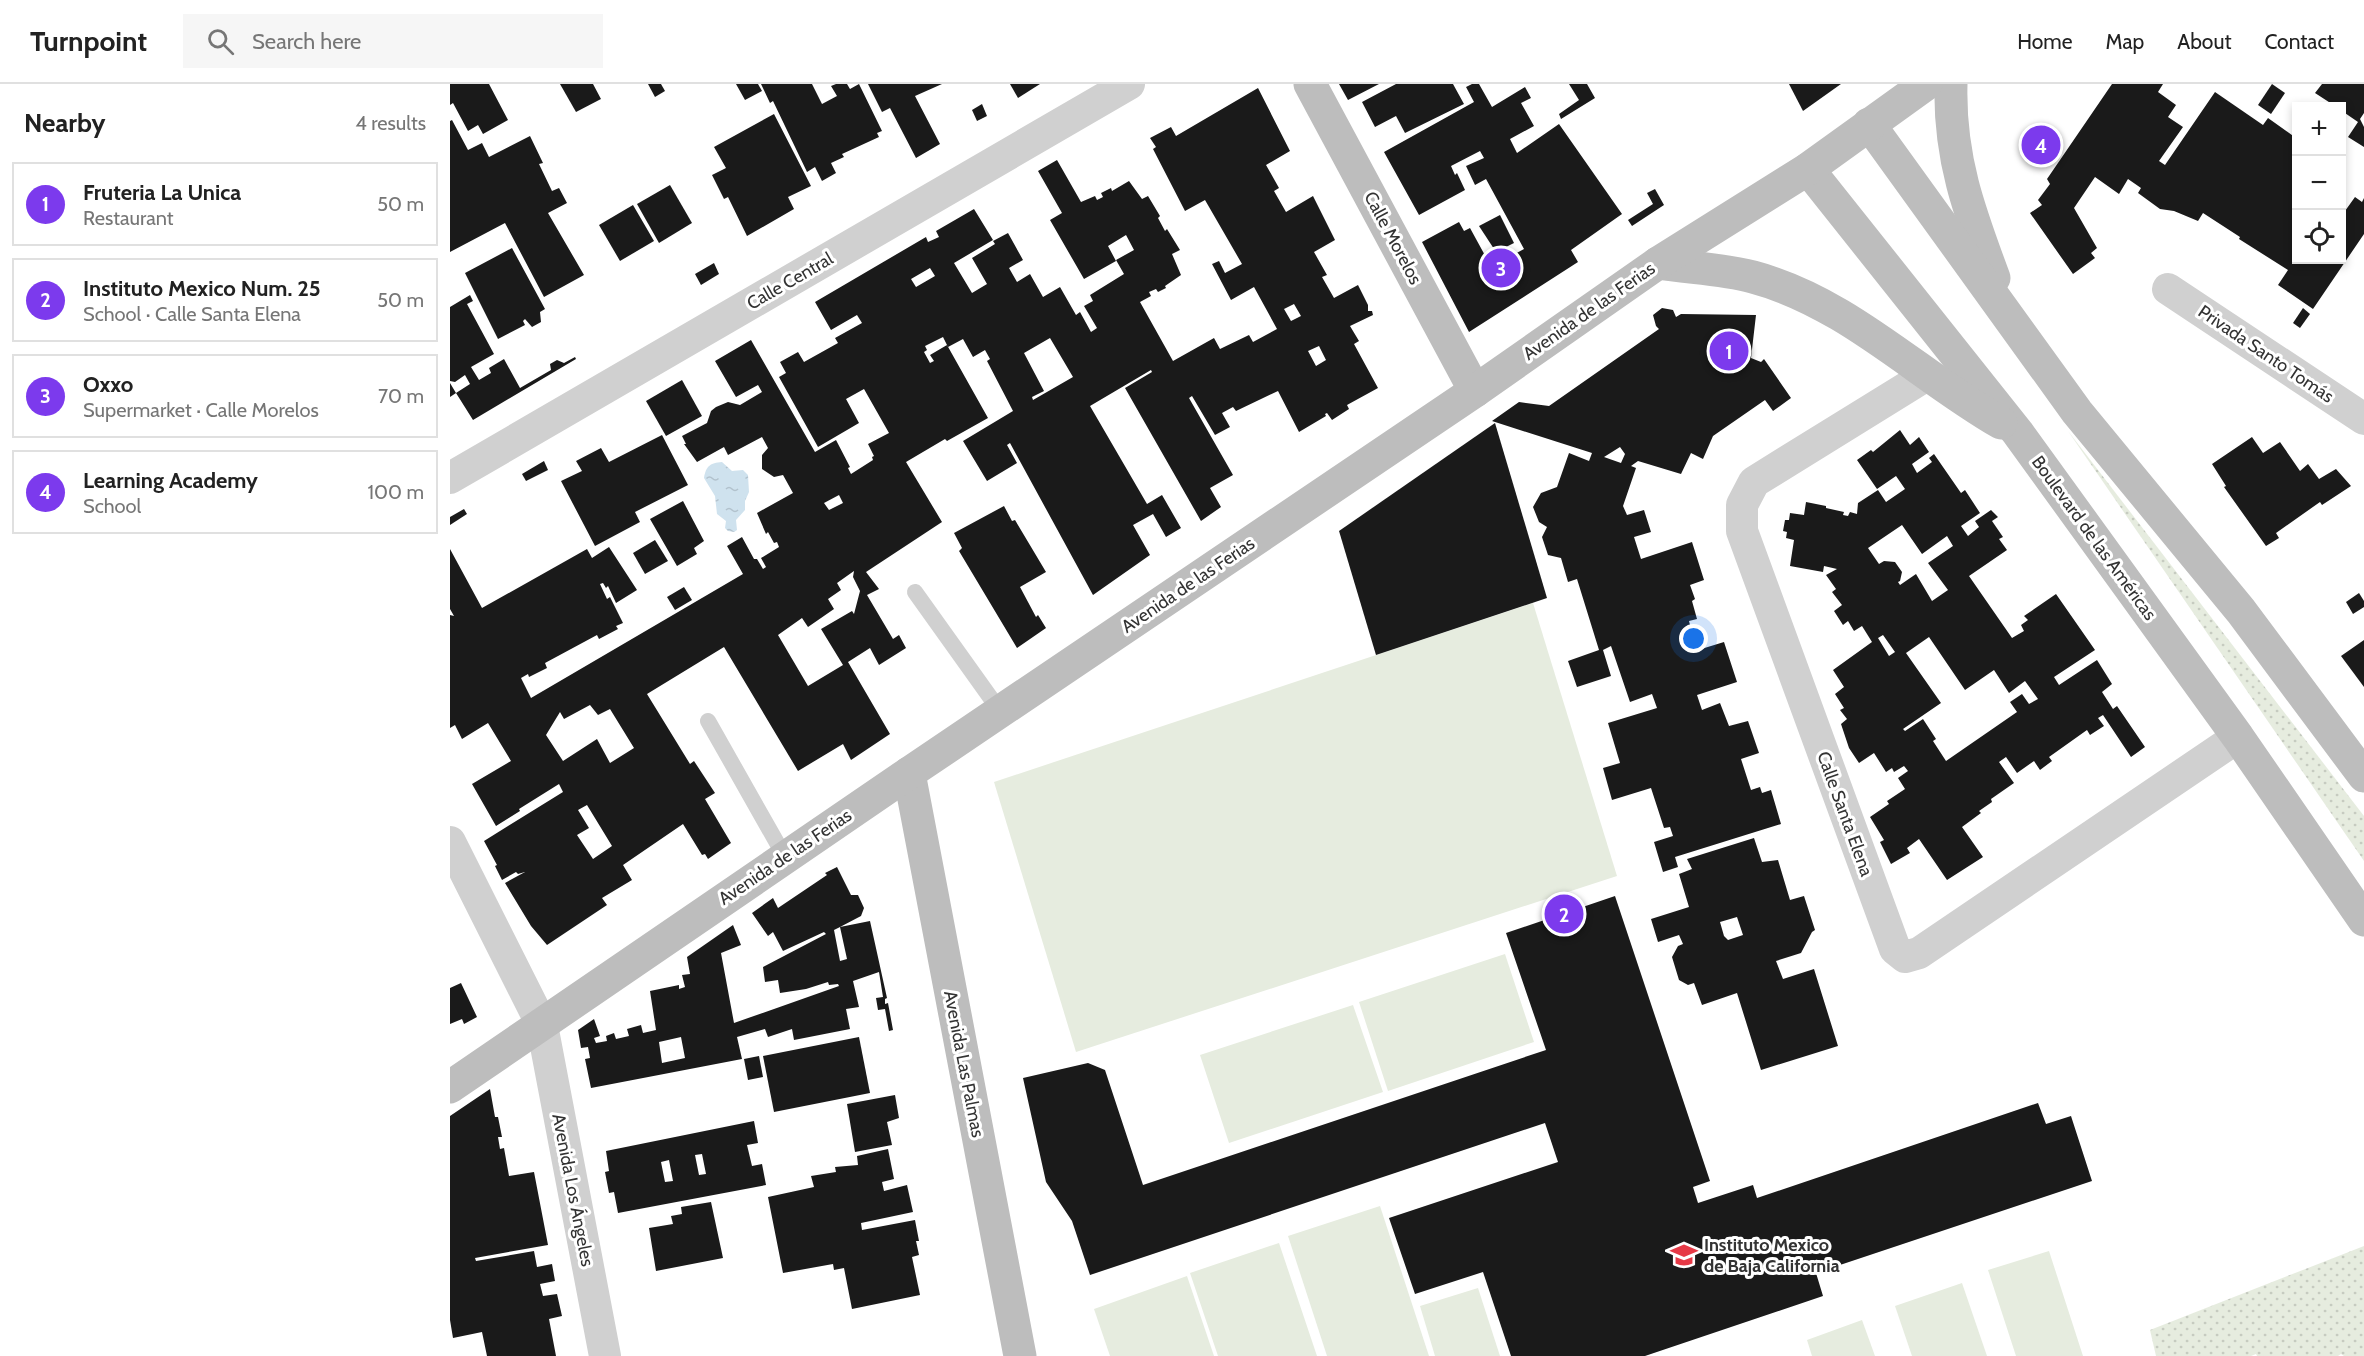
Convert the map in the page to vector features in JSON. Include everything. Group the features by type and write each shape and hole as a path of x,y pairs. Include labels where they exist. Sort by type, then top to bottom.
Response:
{"main road":[{"name":"Calle Morelos","path":"1311,84 1475,391"},
{"name":"Avenida de las Ferias","path":"450,1087 909,772 1475,391 1658,263 1808,169 1926,84"},
{"path":"1951,84 1950,115 1956,163 1974,225 2009,317"},
{"path":"1869,124 2078,412 2241,611 2364,776"},
{"name":"Boulevard de las Américas","path":"1808,169 2018,433 2238,737 2364,920"},
{"path":"1658,263 1753,277 1806,297 1854,323 1963,402 2018,433"},
{"name":"Avenida Las Palmas","path":"909,772 1020,1356"}],"street":[{"name":"Calle Central","path":"450,478 1129,84"},
{"name":"Privada Santo Tomás","path":"2168,289 2364,420"},
{"name":"Calle Santa Elena","path":"1928,375 1754,482 1742,506 1742,531 1895,949 1905,957 1919,953 2238,737"},
{"name":"Avenida Los Ángeles","path":"450,842 542,1024 605,1356"}],"lane":[{"path":"915,591 999,711"},
{"path":"708,721 785,857"}],"shaded area":[{"path":"2068,431 2364,816 2364,861"},
{"path":"1533,603 1617,876 1076,1052 994,782"},
{"path":"1505,954 1534,1042 1388,1091 1359,1002"},
{"path":"1353,1005 1383,1092 1229,1143 1200,1055"},
{"path":"1380,1206 1429,1356 1327,1356 1288,1236"},
{"path":"1279,1243 1317,1356 1218,1356 1190,1273"},
{"path":"2364,1246 2364,1356 2341,1354 2338,1356 2257,1356 2256,1354 2251,1356 2156,1356 2150,1330"},
{"path":"2049,1251 2083,1356 2016,1356 1988,1270"},
{"path":"1187,1276 1214,1356 1110,1356 1094,1309"},
{"path":"1962,1283 1987,1356 1912,1356 1895,1306"},
{"path":"1478,1288 1500,1356 1435,1356 1420,1306"},
{"path":"1862,1320 1875,1356 1812,1356 1807,1340"}],"water":[{"path":"722,462 732,471 743,470 748,475 749,492 745,501 745,510 736,520 737,530 734,532 725,528 726,521 717,514 715,496 704,478 709,466"}],"building":[{"path":"450,84 489,84 508,120 483,134 478,125 468,131 453,103 450,105"},
{"path":"560,84 593,84 601,99 576,112"},
{"path":"648,84 661,84 665,91 655,97"},
{"path":"736,84 758,84 762,91 745,100"},
{"path":"761,84 812,84 822,104 837,96 831,86 847,84 850,89 859,84 882,131 877,133 879,137 842,154 844,157 831,163 836,173 822,181 815,167 807,172 773,101 770,103"},
{"path":"868,84 942,84 915,96 940,144 916,158 890,108 882,112"},
{"path":"1010,84 1040,84 1018,98"},
{"path":"1339,84 1379,84 1348,100"},
{"path":"1396,84 1453,84 1464,104 1405,133 1396,116 1375,127 1362,102"},
{"path":"1479,84 1492,107 1525,87 1531,98 1521,103 1534,126 1510,139 1517,153 1559,124 1622,214 1571,250 1578,262 1469,332 1422,242 1459,222 1464,231 1470,228 1499,281 1509,276 1502,261 1524,249 1486,179 1475,185 1466,166 1484,158 1480,151 1451,166 1465,190 1419,215 1384,152 1474,102 1466,87"},
{"path":"1569,84 1587,84 1595,98 1561,119 1559,114 1579,100"},
{"path":"1789,84 1841,84 1803,111"},
{"path":"2112,84 2163,84 2158,92 2176,105 2168,117 2183,127 2159,161 2165,165 2215,92 2263,125 2268,118 2292,135 2292,264 2344,264 2313,309 2278,285 2288,270 2203,213 2198,221 2174,211 2160,209 2138,193 2141,188 2128,179 2119,194 2095,177 2074,208 2097,248 2091,253 2095,258 2073,274 2030,213 2042,205 2038,200 2050,184 2047,179"},
{"path":"2272,84 2285,93 2271,114 2258,105"},
{"path":"2322,84 2364,84 2364,113 2360,119 2364,127 2364,147 2348,137 2358,122 2346,114 2346,102 2329,102 2315,93"},
{"path":"1258,88 1290,151 1266,165 1279,188 1274,191 1286,212 1313,196 1335,240 1314,252 1327,275 1322,277 1334,298 1358,285 1368,305 1368,311 1372,311 1373,315 1350,326 1359,341 1354,344 1378,388 1347,405 1349,409 1332,420 1327,413 1326,416 1299,432 1278,391 1236,411 1233,407 1222,413 1230,427 1215,435 1192,396 1189,398 1233,475 1210,488 1221,507 1201,521 1125,388 1152,372 1151,370 1090,406 1147,504 1162,495 1181,528 1166,537 1153,514 1133,525 1150,555 1093,595 1010,443 1007,445 1017,463 987,481 963,441 1013,411 987,361 990,359 985,350 973,357 963,339 948,347 988,418 947,441 945,439 906,462 942,522 866,572 879,589 867,595 893,639 899,635 906,648 879,665 870,648 848,662 890,734 851,760 843,744 798,771 724,647 647,694 690,764 694,761 715,793 705,799 731,843 708,859 705,854 702,855 683,824 623,865 632,880 602,898 607,905 547,945 531,926 505,883 525,872 518,874 516,872 502,880 484,841 563,792 559,784 496,826 472,784 511,761 488,723 462,739 455,725 450,728 450,615 454,616 450,609 450,549 482,608 587,549 592,558 609,547 637,590 616,603 608,586 606,588 603,583 600,584 607,599 610,597 623,623 616,626 618,629 599,639 597,635 545,663 547,668 529,677 528,674 521,678 531,698 743,574 727,546 742,537 754,559 757,559 763,569 766,567 761,558 779,547 768,532 766,534 757,513 793,493 783,475 774,477 762,469 762,455 768,448 762,437 728,455 724,447 697,462 684,444 686,444 682,436 707,423 711,411 716,407 728,402 740,405 762,392 758,385 736,397 715,361 751,340 815,452 836,440 850,467 848,468 851,474 873,460 874,456 868,444 889,433 864,389 846,399 859,423 818,447 779,377 786,373 780,362 798,352 804,362 838,343 835,338 862,323 857,315 831,330 815,302 926,237 928,242 939,237 936,231 974,209 993,240 954,263 972,293 987,284 972,258 995,244 993,241 1008,233 1023,260 1009,268 1017,282 1030,274 1043,297 1060,287 1076,315 1080,312 1091,332 1097,328 1084,306 1093,301 1090,295 1124,274 1116,260 1134,250 1126,235 1108,246 1116,261 1084,279 1050,220 1062,213 1038,171 1057,160 1081,202 1095,196 1097,200 1103,197 1101,193 1111,188 1112,191 1129,181 1142,199 1148,196 1160,216 1158,218 1165,231 1167,229 1180,250 1172,254 1181,275 1165,286 1166,288 1158,292 1156,289 1149,292 1151,296 1140,302 1173,361 1214,338 1220,349 1249,335 1253,342 1277,329 1254,287 1231,300 1212,264 1219,261 1225,273 1242,264 1205,200 1185,211 1153,149 1156,147 1150,138 1171,127 1176,136","holes":["930,268 935,276 916,287 911,279","1294,304 1301,316 1291,321 1284,309","943,337 947,345 930,355 934,361 930,363 924,352 927,350 925,346","1050,338 1073,377 1033,400 1032,397 1044,391 1024,353","1319,346 1326,360 1316,366 1308,351","839,495 843,503 829,510 824,503","854,571 853,577 860,591 854,614 852,611 821,629 843,665 808,686 778,635 802,618 808,627 834,609 828,599 841,590 837,583","590,705 598,715 610,709 634,748 610,763 597,739 563,761 546,735 560,712 564,719","587,805 612,846 593,859 577,835 589,828 578,810"]},
{"path":"982,104 987,116 977,121 972,110"},
{"path":"774,114 811,186 788,197 794,209 747,236 728,197 724,199 712,175 726,168 714,147"},
{"path":"452,120 468,150 482,143 489,157 530,136 543,163 539,164 552,191 559,188 567,203 548,213 584,275 544,297 505,223 450,252 450,121"},
{"path":"670,185 692,223 659,243 637,204"},
{"path":"1655,189 1664,205 1632,226 1628,220 1653,204 1647,193"},
{"path":"2355,197 2362,202 2364,198 2364,234 2346,260 2346,210"},
{"path":"633,205 654,241 620,261 599,225"},
{"path":"1500,215 1514,243 1496,252 1479,226"},
{"path":"512,248 545,309 540,312 541,322 532,327 525,319 523,321 525,325 498,339 465,273"},
{"path":"714,263 719,274 701,285 695,274"},
{"path":"470,295 473,301 467,304 494,354 471,367 479,380 491,373 489,368 504,359 520,388 551,370 550,364 557,360 564,363 575,357 576,359 473,420 456,393 470,384 465,375 455,382 450,381 450,307"},
{"path":"1662,308 1673,310 1676,317 1681,314 1756,315 1751,358 1761,362 1764,359 1791,398 1773,411 1765,400 1713,436 1703,459 1691,453 1681,474 1638,461 1631,466 1636,468 1623,506 1627,515 1644,510 1651,532 1634,537 1641,559 1692,542 1704,580 1690,585 1695,599 1692,601 1697,619 1689,621 1691,629 1699,626 1703,640 1696,642 1698,650 1724,642 1737,682 1697,695 1702,710 1720,703 1729,726 1748,721 1759,753 1741,759 1751,790 1760,787 1762,793 1771,790 1781,824 1675,857 1678,867 1663,872 1654,842 1673,836 1670,827 1664,828 1651,788 1612,800 1603,768 1620,763 1608,723 1657,708 1652,694 1630,702 1611,646 1603,650 1611,676 1577,687 1568,661 1599,650 1577,579 1568,582 1561,558 1548,555 1542,537 1547,527 1539,522 1533,507 1541,493 1557,487 1569,453 1589,461 1592,453 1492,421 1519,402 1549,406 1659,329 1653,315","holes":["1620,447 1625,454 1621,463 1604,457"]},
{"path":"2303,308 2310,314 2300,328 2293,323"},
{"path":"682,380 702,416 666,436 646,401"},
{"path":"450,383 456,393 450,397"},
{"path":"1495,423 1547,598 1376,655 1339,531"},
{"path":"1900,430 1910,445 1919,437 1929,452 1912,464 1917,473 1932,462 1929,458 1934,454 1961,493 1965,490 1980,513 1961,526 1968,536 1979,527 1975,521 1991,510 1998,517 1992,521 2003,537 1999,539 2007,550 1969,576 2012,638 2024,631 2021,625 2028,620 2024,616 2056,594 2095,650 2054,677 2059,685 2097,660 2112,684 2102,692 2113,709 2117,706 2145,747 2131,757 2103,715 2098,718 2104,726 2090,735 2087,730 2049,757 2052,761 2040,770 2034,761 2017,773 2006,757 1999,762 2014,783 1991,799 1992,802 1979,811 1981,813 1962,827 1983,857 1947,880 1919,839 1907,848 1910,853 1891,864 1880,842 1884,840 1870,817 1889,804 1887,801 1905,789 1898,778 1908,771 1904,766 1894,772 1892,768 1886,772 1874,753 1859,763 1849,748 1841,724 1847,719 1840,710 1844,708 1835,694 1844,687 1833,670 1872,642 1862,626 1854,631 1848,621 1843,625 1834,611 1842,605 1832,592 1836,589 1826,575 1837,569 1824,566 1823,572 1790,566 1794,540 1786,538 1787,532 1783,531 1785,520 1789,520 1790,513 1804,515 1806,502 1844,512 1843,515 1848,516 1850,512 1857,514 1858,503 1878,490 1886,502 1905,489 1896,476 1877,489 1857,460 1871,450 1873,452","holes":["1902,525 1922,554 1947,536 1953,546 1928,563 1948,590 1932,601 1916,574 1900,585 1898,582 1902,572 1895,562 1884,561 1879,564 1868,548","1883,635 1895,652 1889,656 1878,638","1929,637 1965,690 1994,670 2009,693 2025,681 2038,699 2029,704 2022,694 2010,702 2017,712 1946,761 1923,719 1905,731 1903,729 1941,703 1906,653"]},
{"path":"662,435 688,485 635,512 640,522 595,546 561,481 582,471 576,461 601,448 609,462"},
{"path":"2252,437 2263,453 2280,442 2300,471 2308,464 2319,479 2336,469 2351,486 2322,505 2320,502 2276,533 2279,538 2266,546 2224,487 2226,486 2212,464"},
{"path":"544,461 548,470 526,481 522,474"},
{"path":"683,501 704,541 694,548 697,554 677,566 650,519"},
{"path":"1004,506 1046,572 1020,587 1036,617 1038,615 1046,628 1017,648 959,551 962,548 954,533"},
{"path":"464,509 467,514 450,525 450,517"},
{"path":"655,540 668,561 645,574 633,553"},
{"path":"684,587 692,600 675,610 667,597"},
{"path":"2359,593 2364,601 2364,607 2353,614 2346,602"},
{"path":"2364,640 2364,687 2341,656"},
{"path":"1754,838 1762,862 1778,860 1790,900 1804,896 1815,930 1801,953 1776,961 1783,979 1814,969 1838,1046 1761,1070 1737,993 1702,1005 1694,983 1688,985 1679,980 1672,957 1678,946 1683,944 1679,935 1658,942 1651,919 1689,907 1679,874 1692,869 1687,859","holes":["1737,917 1743,935 1728,940 1724,936 1720,922"]},
{"path":"837,867 851,895 858,895 864,908 861,916 840,927 870,921 887,998 885,1004 888,1003 893,1030 889,1031 885,1009 878,1010 876,998 883,997 879,972 853,981 859,1007 846,1009 850,1029 794,1040 792,1029 768,1037 765,1029 737,1037 742,1059 591,1088 585,1059 590,1058 588,1047 581,1048 578,1030 594,1019 600,1036 594,1038 596,1043 607,1041 606,1036 614,1033 616,1039 629,1036 627,1029 641,1025 643,1033 656,1030 650,991 679,985 679,989 685,987 682,975 690,974 687,957 733,925 741,945 721,953 734,1023 839,986 838,984 829,985 828,982 806,989 780,993 778,980 765,982 763,967 826,934 824,932 783,951 773,932 768,936 752,913 773,898 778,908 827,875 825,873","holes":["840,927 847,959 840,961 834,930","681,1037 685,1058 662,1063 659,1042"]},
{"path":"1615,896 1710,1181 1693,1187 1698,1203 1753,1185 1757,1198 2038,1103 2046,1124 2071,1116 2092,1181 1816,1273 1823,1296 1645,1356 1511,1356 1483,1272 1415,1294 1389,1218 1558,1162 1545,1123 1090,1275 1072,1221 1046,1182 1023,1078 1088,1063 1105,1070 1143,1185 1546,1050 1506,933"},
{"path":"461,983 477,1017 464,1024 462,1019 450,1024 450,988"},
{"path":"859,1037 870,1093 774,1112 763,1056"},
{"path":"759,1056 763,1077 748,1080 744,1059"},
{"path":"490,1089 495,1117 498,1117 502,1137 498,1137 500,1149 504,1148 509,1176 534,1172 548,1245 475,1258 476,1261 534,1251 537,1267 552,1264 555,1281 540,1284 543,1296 557,1294 562,1316 549,1319 556,1356 487,1356 482,1332 453,1338 450,1320 450,1116"},
{"path":"895,1095 899,1118 887,1122 892,1145 855,1152 847,1104"},
{"path":"754,1121 758,1143 747,1145 752,1166 762,1164 766,1185 618,1213 614,1192 609,1193 605,1172 609,1171 606,1151","holes":["702,1154 706,1174 699,1175 695,1155","669,1160 673,1181 665,1182 661,1162"]},
{"path":"888,1149 894,1179 882,1182 884,1191 907,1185 913,1212 861,1223 862,1230 915,1220 919,1255 912,1257 920,1295 852,1309 844,1268 834,1270 833,1264 783,1273 768,1197 814,1187 811,1176 836,1172 835,1167 858,1165 857,1156"},
{"path":"711,1202 723,1258 656,1271 649,1228 673,1224 671,1216 682,1214 681,1207"}],"place":[{"name":"Learning Academy","path":"2041,145"},
{"name":"Oxxo","path":"1501,268"},
{"name":"Fruteria La Unica","path":"1729,351"},
{"name":"Instituto Mexico Num. 25","path":"1564,914"},
{"name":"Instituto Mexico de Baja California","path":"1684,1255"}]}
